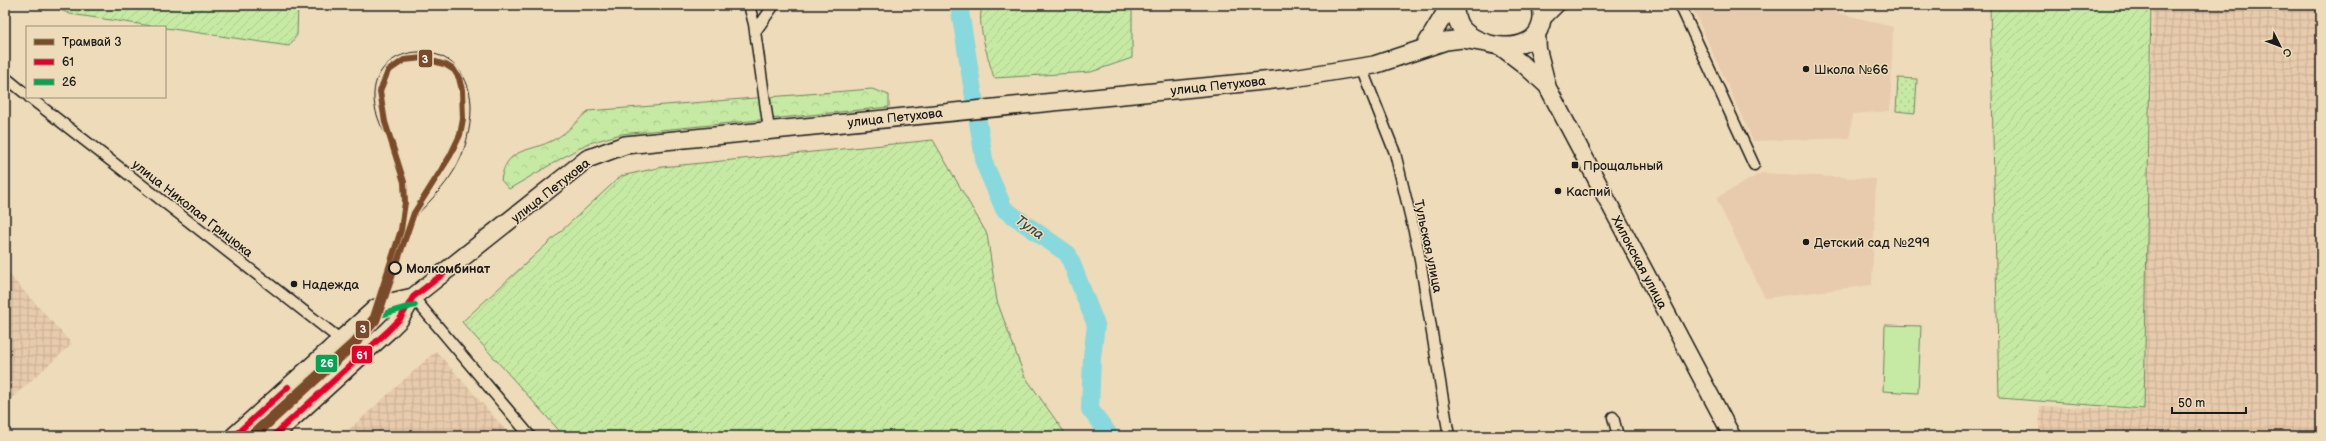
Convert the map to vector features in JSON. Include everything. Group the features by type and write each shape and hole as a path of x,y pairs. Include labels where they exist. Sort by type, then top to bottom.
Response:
{"highway":[{"path":"1424,48 1450,5"},
{"path":"1454,5 1460,26 1470,36 1492,44"},
{"path":"1539,28 1541,5"},
{"name":"улица Петухова","path":"273,436 388,331 400,319 413,297 587,159 625,145 1293,78 1374,65 1424,48 1462,39 1512,46 1529,40 1539,28"},
{"name":"улица Петухова","path":"234,436 376,308 391,302 413,297"}],"main road":[{"path":"1539,28 1538,49 1548,88"},
{"path":"1492,44 1524,65 1548,88"},
{"name":"Хилокская улица","path":"1548,88 1732,436"}],"street":[{"path":"749,5 755,32 769,130"},
{"path":"755,32 774,5"},
{"path":"1539,28 1560,5"},
{"path":"1680,5 1754,165"},
{"name":"Тульская улица","path":"1361,67 1395,153 1418,248 1449,436"},
{"name":"улица Николая Грицюка","path":"5,77 26,94"},
{"name":"улица Николая Грицюка","path":"31,98 341,340"},
{"path":"413,297 530,436"},
{"path":"1613,417 1618,436"}],"shaded area":[{"name":"Школа №66","path":"1691,5 1831,5 1831,11 1893,27 1890,111 1852,114 1850,138 1753,141"},
{"path":"2153,5 2321,5 2321,436 2039,436 2040,406 2143,410"},
{"name":"Детский сад №299","path":"1761,173 1876,179 1872,285 1765,298 1716,198"},
{"path":"5,270 72,344 5,404"},
{"path":"436,351 511,436 342,436"}],"green space":[{"path":"49,5 298,5 297,35 289,46 166,28 166,26 152,26 70,14"},
{"path":"983,5 1132,5 1132,58 1091,72 994,78 986,51 982,30 981,12"},
{"path":"1990,5 2151,5 2144,409 1999,398"},
{"path":"1898,78 1917,79 1915,113 1896,111"},
{"path":"872,89 889,95 889,107 621,134 586,144 509,189 501,180 508,161 514,156 520,152 545,144 559,136 568,130 588,111"},
{"path":"933,140 987,234 997,301 1024,375 1067,436 564,436 462,322 621,176 662,167"},
{"path":"1885,325 1921,326 1918,393 1883,391"}],"waterway":[{"name":"Тула","path":"959,5 985,165 1004,209 1068,254 1096,325 1092,357 1090,409 1110,436"}],"tram line":[{"path":"393,147 376,112 375,84 386,65 405,54 428,52 449,61 465,79 471,108 467,140 459,162 451,176 411,221"},
{"name":"3","path":"248,436 353,341 373,317 401,230 405,202 404,182 385,122 380,91 388,71 404,60 423,58 446,65 454,70 459,78 462,90 463,119 460,135 450,156 414,213 377,321 357,344 257,436"}],"transit line":[{"name":"61","path":"273,436 388,331 400,319 413,297 447,271"},
{"name":"26","path":"246,436 380,315 415,305"},
{"name":"61","path":"234,436 288,387"}],"place":[{"name":"Школа №66","path":"1806,69"},
{"name":"Прощальный","path":"1575,165"},
{"name":"Каспий","path":"1558,191"},
{"name":"Детский сад №299","path":"1806,242"},
{"name":"Молкомбинат","path":"395,268"},
{"name":"Надежда","path":"294,284"}]}
